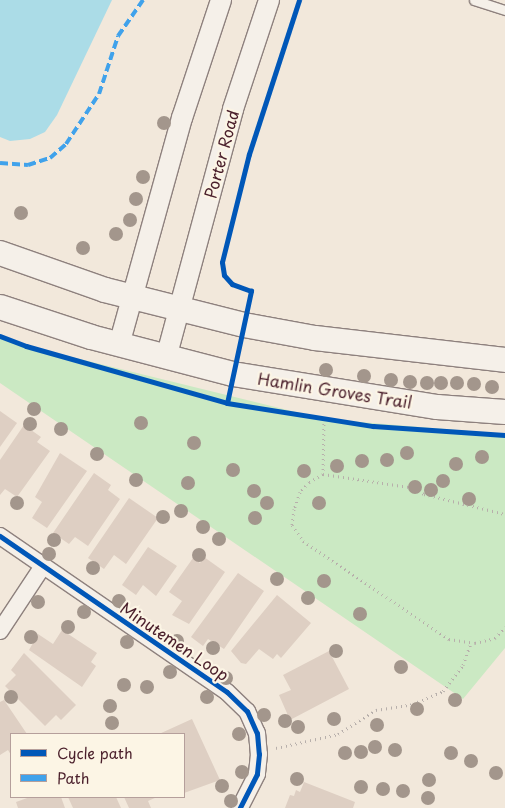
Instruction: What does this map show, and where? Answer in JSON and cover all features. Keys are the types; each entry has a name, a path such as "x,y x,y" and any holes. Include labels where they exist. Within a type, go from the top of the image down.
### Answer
{"main road":[{"path":"0,253 132,297 180,310 315,338 505,360"},
{"path":"0,307 166,358"},
{"name":"Hamlin Groves Trail","path":"166,358 315,389 437,407 505,412"}],"street":[{"path":"119,345 182,118 221,0"},
{"name":"Porter Road","path":"166,358 233,109 269,0"},
{"name":"Minutemen Loop","path":"0,536 228,692 247,711 257,734 260,754 257,774 240,808"},
{"path":"0,631 43,566"}],"lane":[{"path":"474,0 505,10"}],"path":[{"path":"314,417 334,420"},
{"path":"323,474 324,419"},
{"path":"505,514 424,494 409,487 323,474 304,487 294,509 292,525 303,541 410,615 450,638 472,643 495,638 505,627"},
{"path":"276,748 338,734 376,710 413,704 443,691 464,665 472,643"}],"green space":[{"path":"0,336 23,345 324,419 505,434 505,648 463,699 0,383"}],"water":[{"path":"0,0 112,0 57,115 45,132 30,139 10,141 0,137"}],"building":[{"path":"0,411 17,423 0,447"},
{"path":"24,425 41,437 37,442 50,451 17,497 5,489 0,495 0,460"},
{"path":"60,453 87,471 47,528 32,518 42,502 35,497"},
{"path":"94,473 111,485 108,490 120,499 88,546 75,537 69,544 53,533"},
{"path":"129,498 158,518 126,564 114,555 104,569 88,558"},
{"path":"148,547 177,566 156,596 143,585 136,595 122,585"},
{"path":"204,557 225,572 189,624 172,615 182,601 169,592 193,558 200,563"},
{"path":"238,573 264,591 224,649 208,639 203,646 191,637"},
{"path":"277,595 311,623 281,658 277,654 273,659 259,649 246,664 241,663 231,651"},
{"path":"62,630 97,653 91,662 96,666 82,687 29,650 38,634 53,644"},
{"path":"329,651 349,689 290,720 279,695 291,690 283,675"},
{"path":"24,653 76,705 61,720 56,715 45,726 5,686 16,675 11,670"},
{"path":"4,700 26,733 10,733 10,753 8,750 0,755 0,702"},
{"path":"192,719 220,780 185,793 185,733 161,733"},
{"path":"304,782 355,802 353,808 285,808 290,795 294,796 296,790 300,792"},
{"path":"27,798 61,798 65,808 18,808 16,802"},
{"path":"68,798 116,798 121,808 73,808"},
{"path":"124,798 155,798 148,801 151,808 129,808"}],"marked path":[{"path":"0,163 28,165 50,158 66,144 99,94 118,36 143,0"}],"cycle path":[{"path":"227,403 251,291 232,284 224,275 222,262 249,154 299,0"},
{"path":"0,336 26,346 227,403 373,426 505,435"},
{"path":"0,536 227,692 247,711 257,733 259,754 257,774 240,808"}]}
